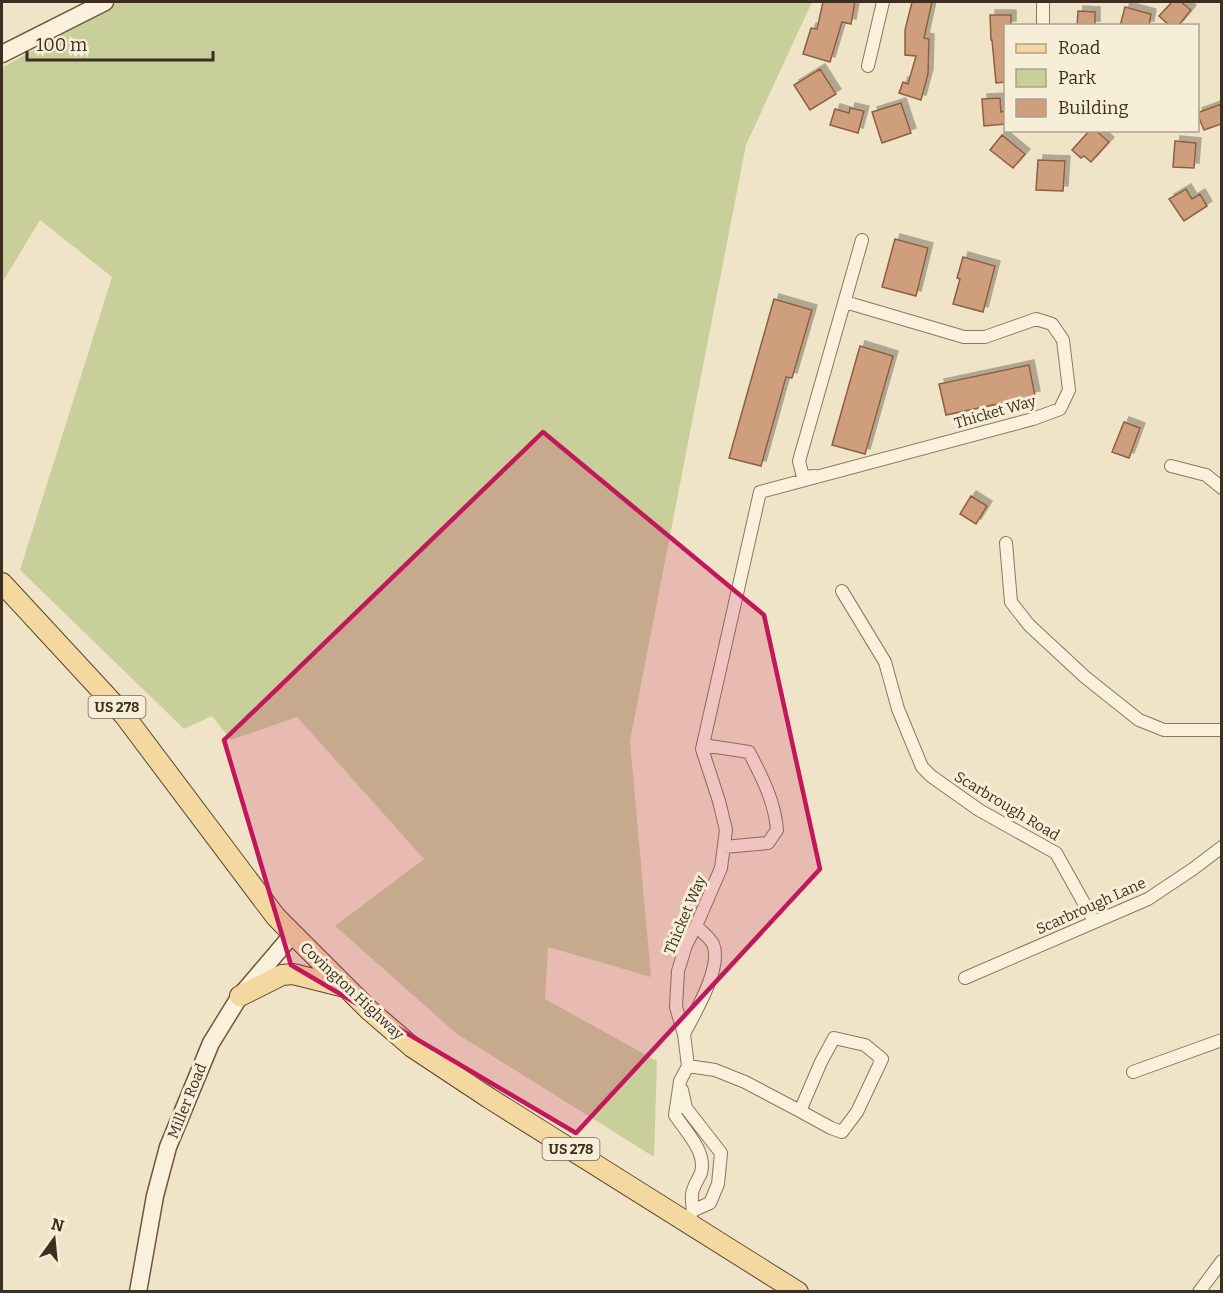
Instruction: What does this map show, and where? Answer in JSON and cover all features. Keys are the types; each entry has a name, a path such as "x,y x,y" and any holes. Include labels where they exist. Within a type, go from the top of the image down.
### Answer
{"main road":[{"name":"Covington Highway","path":"2,583 124,715 276,917 346,988 412,1047 489,1098 691,1216 798,1292"},
{"path":"240,996 282,975 293,974 346,988"}],"street":[{"path":"2,54 105,2"},
{"path":"868,66 883,2"},
{"path":"1043,2 1043,24"},
{"path":"816,477 803,477 799,461 862,240"},
{"name":"Thicket Way","path":"688,1066 684,1034 675,1006 675,986 686,945 721,868 726,830 702,749 760,492 1033,419 1060,409 1069,390 1063,340 1052,324 1035,319 985,337 964,337 844,302"},
{"path":"1171,466 1206,475 1221,488"},
{"path":"1006,543 1011,602 1029,625 1085,677 1139,720 1164,730 1221,730"},
{"name":"Scarbrough Road","path":"842,591 885,662 898,709 922,766 931,776 979,810 1056,853 1094,921"},
{"path":"703,745 749,752 763,778 776,815 777,830 768,843 724,847"},
{"name":"Scarbrough Lane","path":"965,978 1148,898 1193,869 1221,847"},
{"path":"684,1034 710,980 715,957 713,944 696,926"},
{"name":"Miller Road","path":"138,1292 155,1196 168,1147 210,1043 240,996 292,935"},
{"path":"691,1216 692,1194 701,1172 702,1160 697,1147 675,1115 680,1081 688,1066 715,1070 745,1082 831,1128 842,1132 857,1112 882,1059 865,1045 834,1038 800,1111"},
{"path":"1133,1072 1221,1040"},
{"path":"680,1081 686,1108 721,1153 718,1184 710,1203 691,1216"},
{"path":"1199,1292 1221,1261"}],"highlighted area":[{"path":"543,432 764,615 820,869 576,1133 291,965 224,740"}],"green space":[{"path":"118,2 812,2 746,145 630,741 651,977 548,947 545,999 657,1061 654,1157 457,1034 335,926 424,859 297,717 231,740 212,716 184,729 20,570 112,277 40,220 2,283 2,68"}],"building":[{"path":"823,2 855,2 851,24 842,22 830,62 803,54 811,28 817,29"},
{"path":"912,2 932,2 924,38 929,39 928,74 921,100 899,93 903,82 908,84 916,56 905,55 905,30"},
{"path":"1172,2 1181,2 1191,10 1180,24 1168,24 1159,16"},
{"path":"1125,7 1151,14 1149,24 1121,24"},
{"path":"1078,11 1095,12 1095,24 1077,24"},
{"path":"990,15 1011,15 1011,24 1004,24 1004,82 996,83"},
{"path":"820,69 836,94 810,110 794,85"},
{"path":"1000,98 1001,112 1004,111 1004,124 984,126 982,99"},
{"path":"901,103 911,133 882,143 872,112"},
{"path":"1221,104 1221,124 1204,130 1199,112"},
{"path":"850,108 864,111 858,133 830,125 835,109 849,113"},
{"path":"1088,132 1097,132 1109,142 1091,162 1084,156 1081,158 1072,150"},
{"path":"1002,135 1025,154 1013,168 990,150"},
{"path":"1175,141 1196,143 1194,168 1173,167"},
{"path":"1038,160 1065,161 1063,191 1036,190"},
{"path":"1186,189 1192,199 1200,194 1207,206 1184,221 1169,199"},
{"path":"895,239 928,248 916,296 882,287"},
{"path":"963,257 995,266 983,312 953,304"},
{"path":"774,299 812,310 792,378 786,377 761,466 729,458"},
{"path":"860,346 893,356 865,454 832,445"},
{"path":"1029,365 1035,396 946,415 939,384"},
{"path":"1124,422 1140,428 1129,458 1112,452"},
{"path":"971,496 987,506 976,524 960,514"}]}
